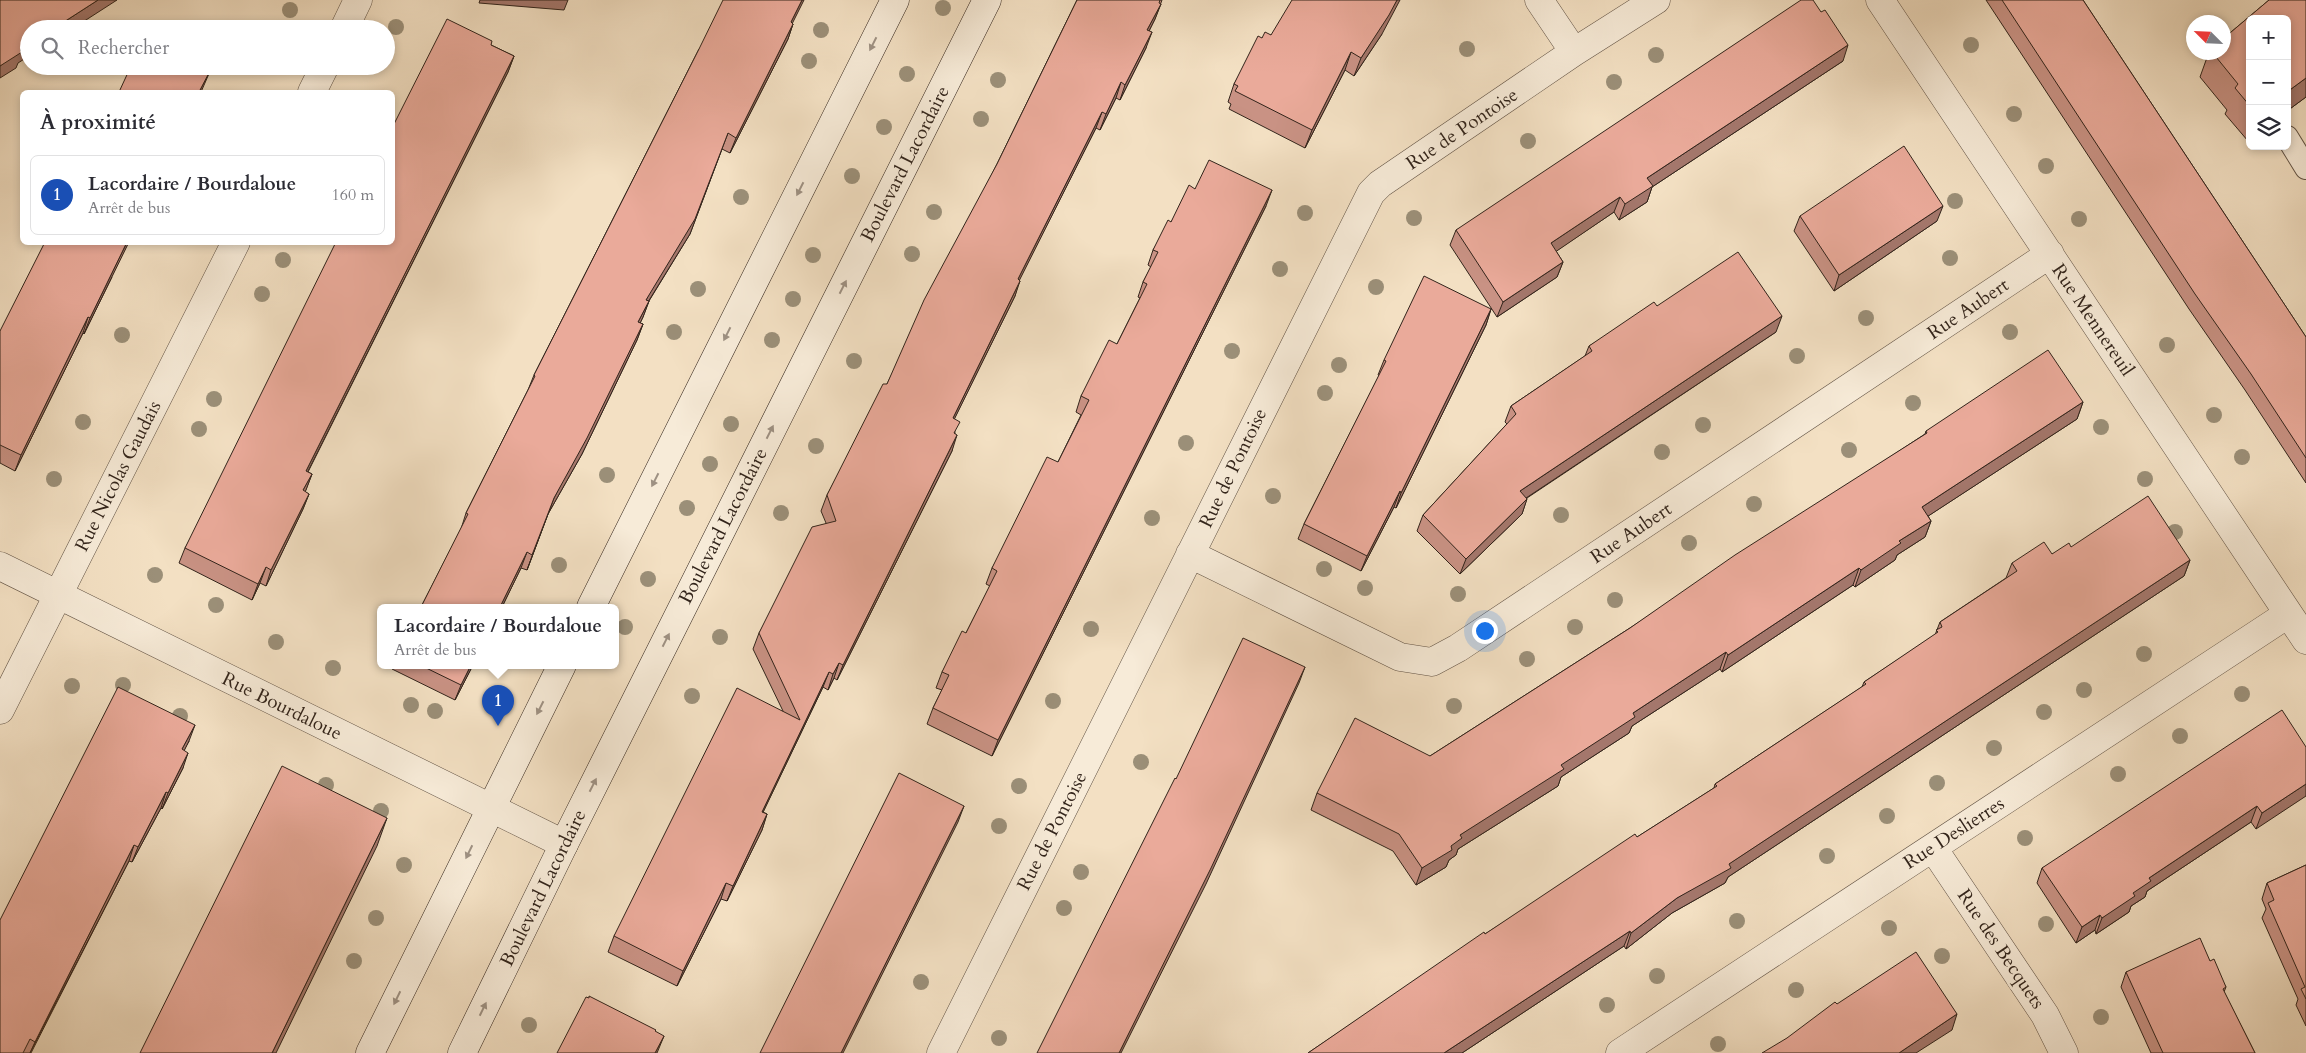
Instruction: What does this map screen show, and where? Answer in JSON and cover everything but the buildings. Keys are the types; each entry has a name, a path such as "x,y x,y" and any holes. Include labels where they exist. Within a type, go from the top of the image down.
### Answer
{"street":[{"path":"348,20 358,0"},
{"path":"593,604 895,0"},
{"name":"Boulevard Lacordaire","path":"462,1053 564,844 987,0"},
{"path":"1539,0 1574,52"},
{"name":"Rue de Pontoise","path":"941,1053 1370,193 1380,184 1574,52 1656,0"},
{"name":"Rue Mennereuil","path":"1880,0 2306,640"},
{"path":"313,90 320,75"},
{"name":"Rue Nicolas Gaudais","path":"0,710 234,245"},
{"name":"Rue Aubert","path":"1190,554 1400,657 1432,662 1458,648 2050,254"},
{"name":"Rue Bourdaloue","path":"0,566 564,844"},
{"name":"Rue Deslierres","path":"1620,1053 2288,614"},
{"path":"370,1053 560,669"},
{"name":"Rue des Becquets","path":"1933,848 2045,1014 2064,1053"}],"lane":[{"path":"2291,144 2306,168"}],"place":[{"name":"Lacordaire / Bourdaloue","path":"498,726"}]}
